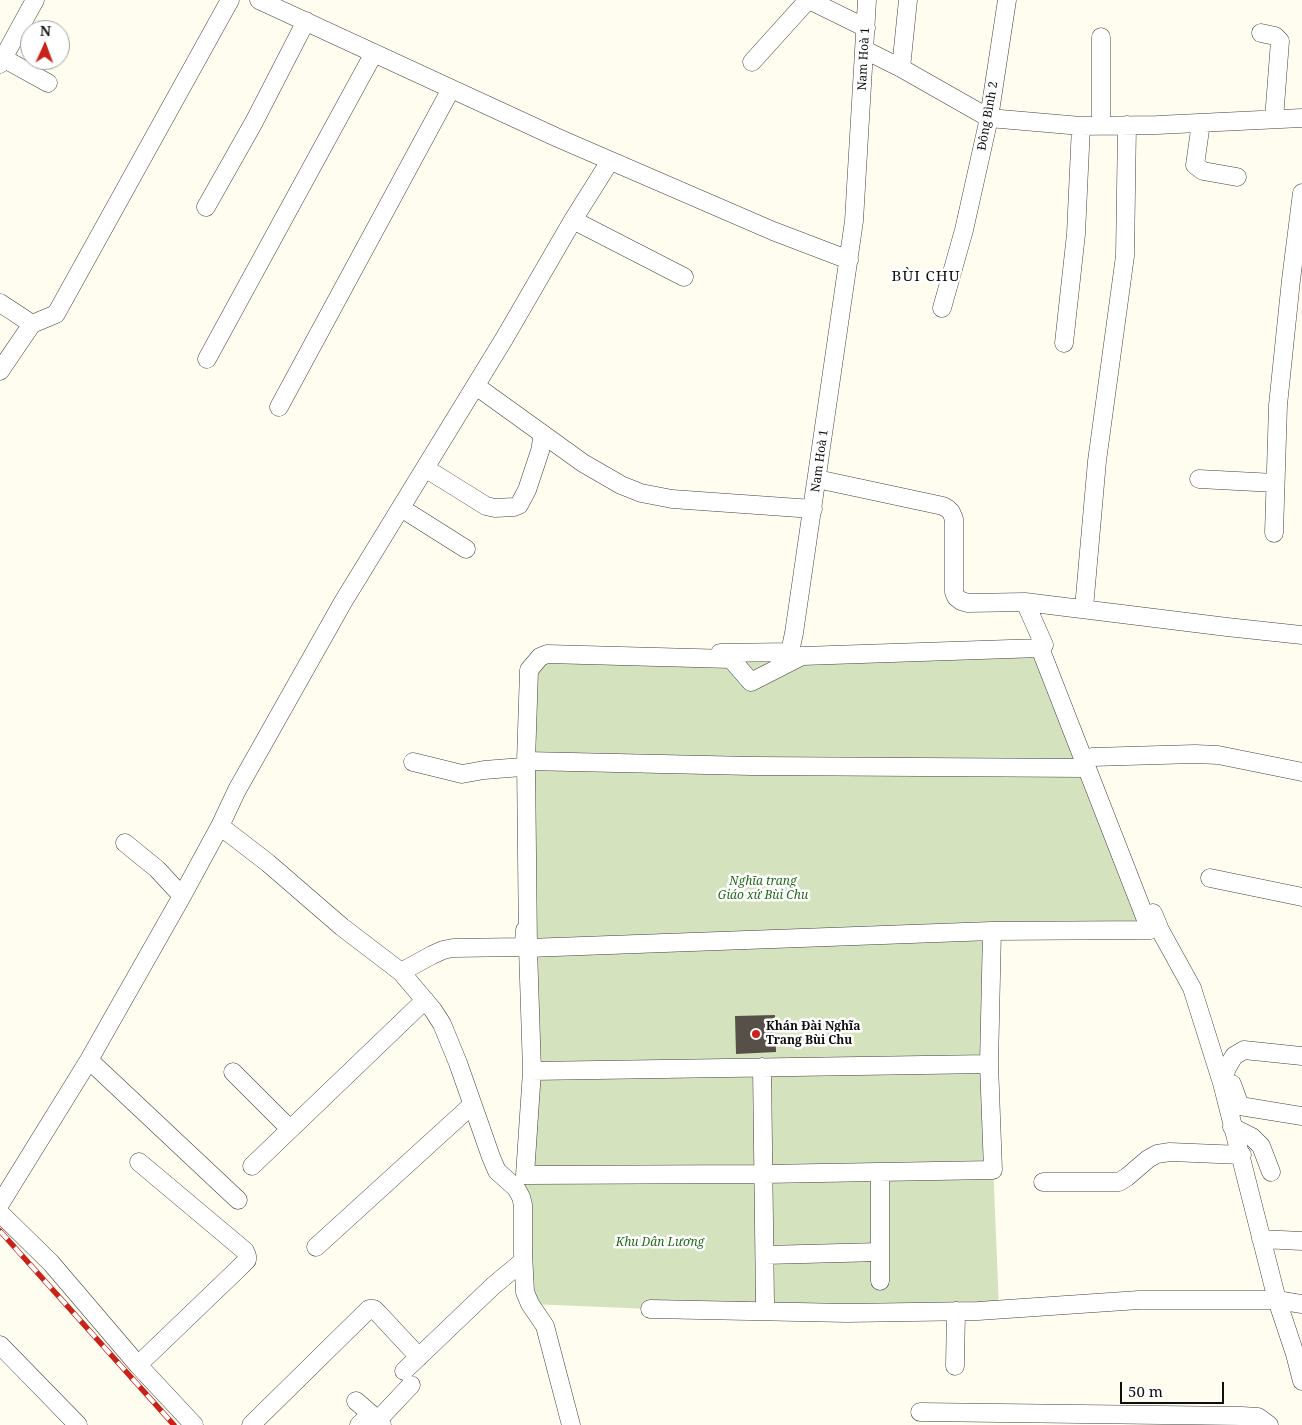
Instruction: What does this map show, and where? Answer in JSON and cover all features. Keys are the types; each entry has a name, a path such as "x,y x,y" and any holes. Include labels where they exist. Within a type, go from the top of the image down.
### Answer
{"street":[{"path":"35,0 2,61 48,83"},
{"path":"0,371 32,324 56,314 230,0"},
{"path":"259,0 610,161 849,260"},
{"path":"752,62 808,0 866,28"},
{"name":"Nam Hoà 1","path":"790,652 813,508 854,221 867,0"},
{"path":"901,68 908,0"},
{"name":"Đông Bình 2","path":"942,308 964,230 989,118 1007,0"},
{"path":"206,207 254,122 306,21"},
{"path":"1261,33 1275,36 1280,41 1274,119"},
{"path":"1101,37 1101,126"},
{"path":"865,50 901,68 989,118 1080,126 1302,118"},
{"path":"207,359 374,53"},
{"path":"278,407 451,89"},
{"path":"1201,123 1195,165 1203,171 1237,177"},
{"path":"1084,608 1097,460 1125,256 1128,125"},
{"path":"1064,343 1076,234 1080,126"},
{"path":"0,1204 89,1060 182,896 237,790 343,602 476,386 573,220 610,161"},
{"path":"1274,533 1278,405 1302,193"},
{"path":"573,220 684,278"},
{"path":"0,303 32,324"},
{"path":"476,386 583,463 621,485 641,493 672,498 813,508"},
{"path":"425,468 486,506 494,508 514,507 519,504 527,490 540,451 543,434"},
{"path":"817,479 943,506 948,509 954,519 954,592 961,601 1025,602 1302,635"},
{"path":"1199,479 1275,483"},
{"path":"401,508 466,549"},
{"path":"528,948 992,931 1150,930 1089,763 1044,645 1025,602"},
{"path":"401,972 432,954 443,950 453,948 515,948 523,945 525,902 523,689 526,667 537,655 546,651 790,652 1044,645"},
{"path":"992,931 989,1064 993,1170 764,1174 525,1175 532,1071 524,764 529,670 534,662 547,654 731,659 752,682 802,656 1040,648 1157,921 1192,988 1225,1075 1237,1101 1240,1106 1302,1116"},
{"path":"413,762 462,774 524,764 762,766 1089,763 1195,754 1218,755 1302,772"},
{"path":"220,826 268,863 342,927 401,972 425,1000 442,1024 458,1063 484,1142 497,1171 516,1188 521,1197 523,1205 523,1261 527,1297 545,1326 571,1425"},
{"path":"125,843 157,869 182,896"},
{"path":"1210,878 1302,897"},
{"path":"252,1166 425,1000"},
{"path":"1302,1056 1244,1050 1234,1056 1225,1075 1232,1127 1242,1155 1277,1300 1296,1354 1302,1381"},
{"path":"89,1060 238,1200"},
{"path":"532,1071 989,1064"},
{"path":"762,1067 765,1304"},
{"path":"233,1072 290,1129"},
{"path":"316,1247 472,1105"},
{"path":"1232,1127 1252,1137 1261,1146 1271,1172"},
{"path":"1043,1182 1119,1182 1148,1159 1157,1154 1170,1152 1242,1155"},
{"path":"138,1365 247,1260 245,1251 139,1162"},
{"path":"880,1172 880,1281"},
{"path":"0,1213 50,1263 138,1365 194,1425"},
{"path":"1261,1239 1302,1241"},
{"path":"765,1254 880,1252"},
{"path":"356,1401 372,1421 408,1378 419,1357 493,1286 523,1261"},
{"path":"650,1309 847,1312 956,1311 1139,1300 1277,1300 1302,1304"},
{"path":"251,1425 369,1309 374,1309 419,1357"},
{"path":"955,1366 956,1311"},
{"path":"0,1345 78,1425"},
{"path":"920,1412 1242,1416 1258,1417 1269,1425"}],"green space":[{"name":"Nghĩa trang Giáo xứ Bùi Chu","path":"1044,645 1126,851 1160,930 995,935 989,1064 999,1309 650,1309 530,1304 523,1205 532,1066 526,667 547,651 754,653"}],"building":[{"name":"Khán Đài Nghĩa Trang Bùi Chu","path":"775,1015 776,1052 736,1054 735,1016"}],"railway":[{"path":"0,1231 174,1425"}],"place":[{"name":"Khán Đài Nghĩa Trang Bùi Chu","path":"756,1034"}],"district":[{"name":"BÙI CHU","path":"926,277"}],"park label":[{"name":"Khu Dân Lương","path":"660,1243"}]}
